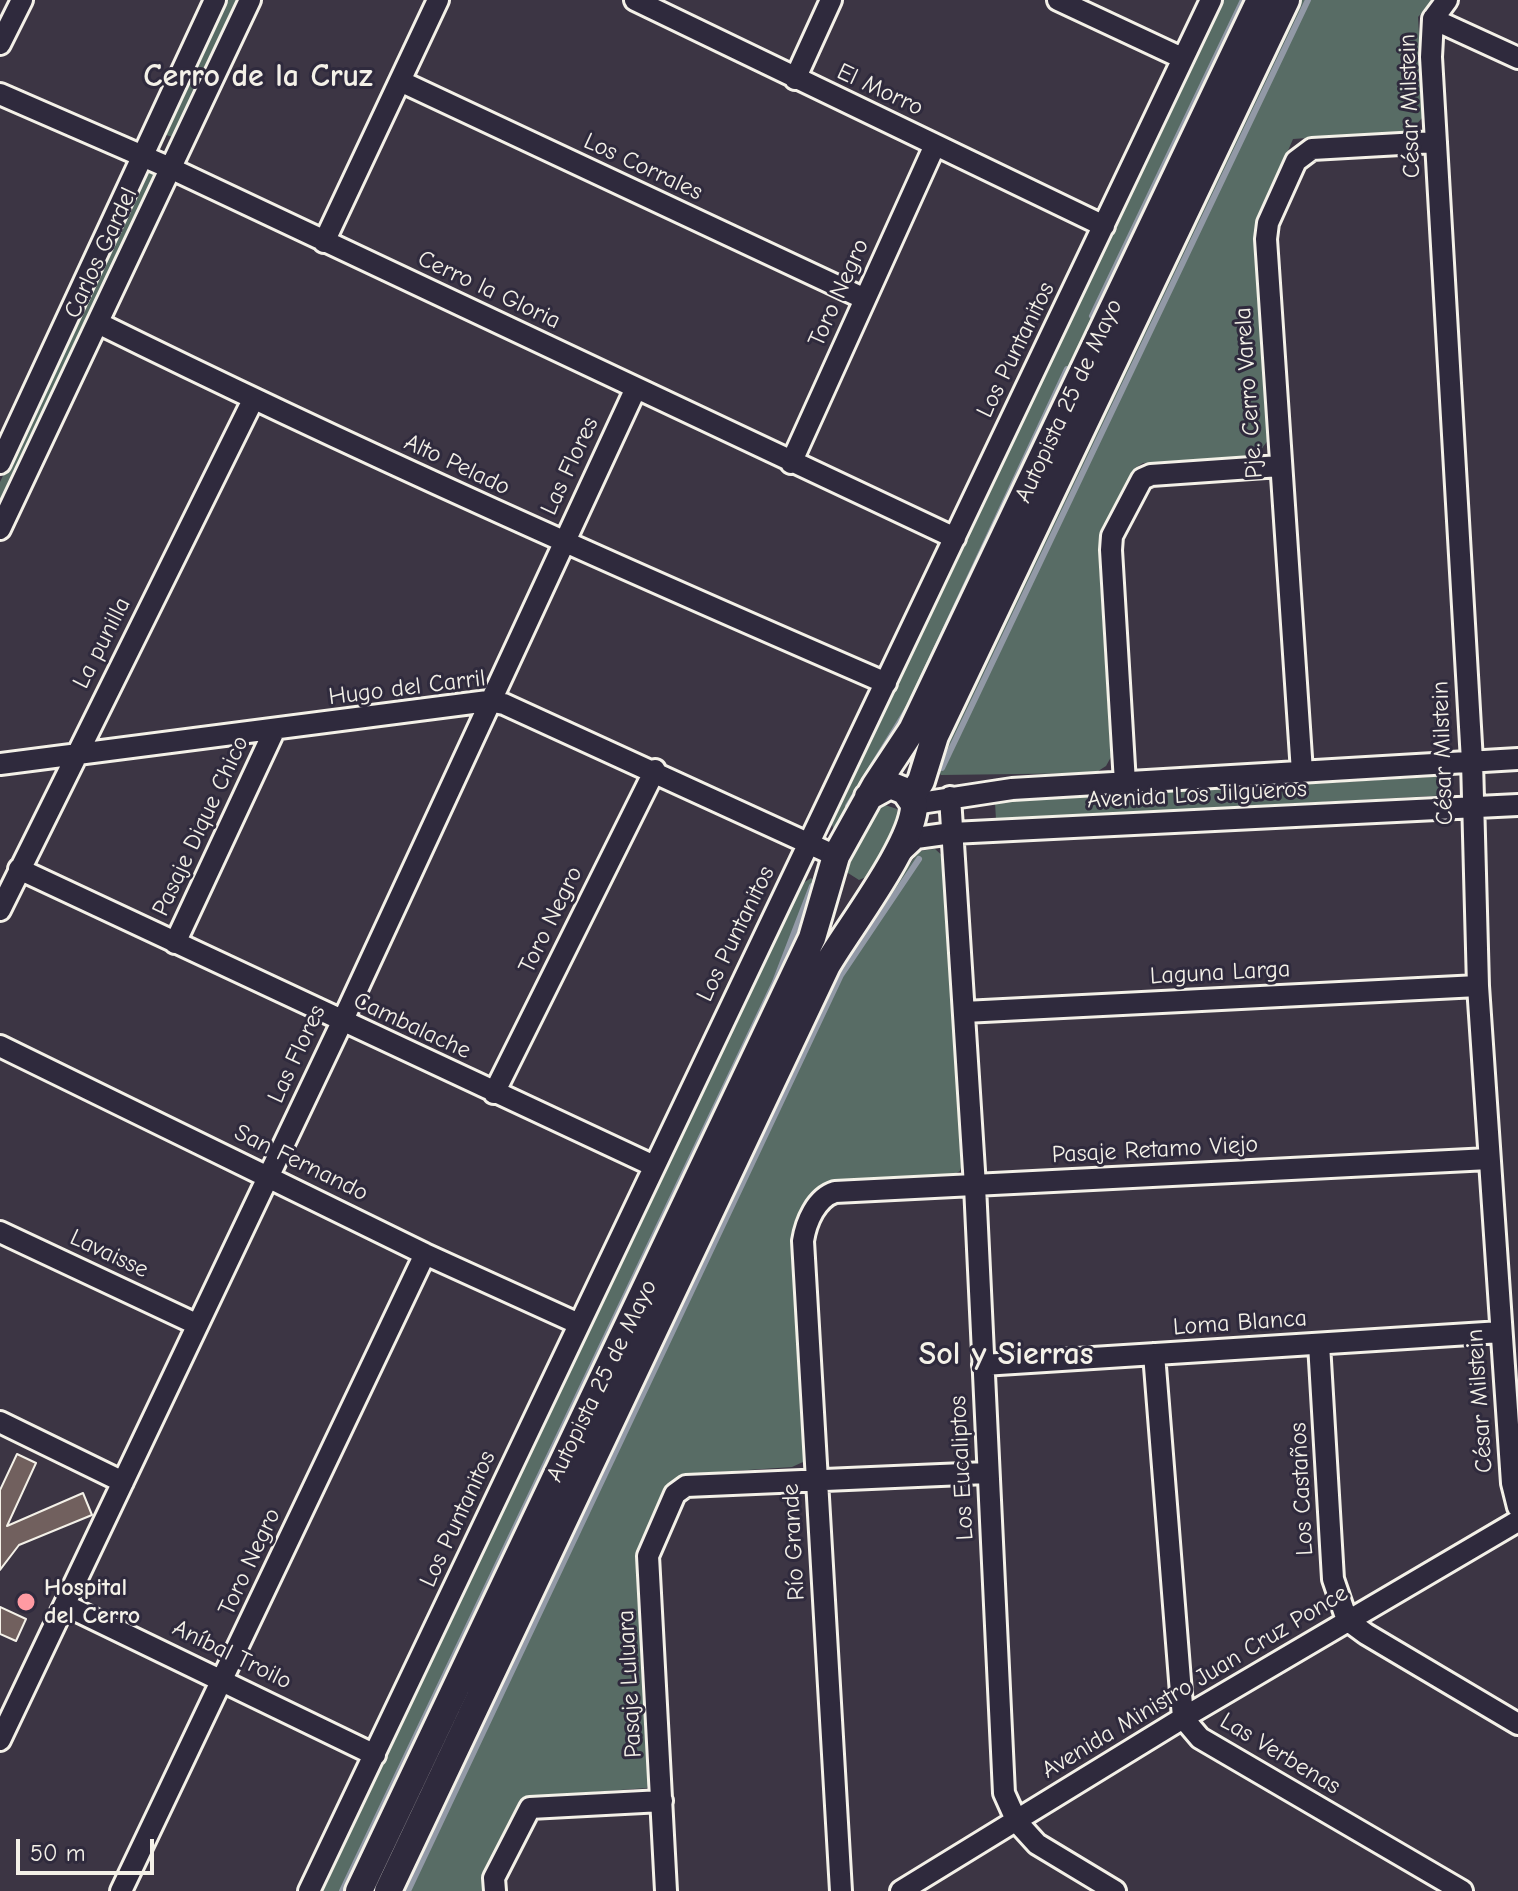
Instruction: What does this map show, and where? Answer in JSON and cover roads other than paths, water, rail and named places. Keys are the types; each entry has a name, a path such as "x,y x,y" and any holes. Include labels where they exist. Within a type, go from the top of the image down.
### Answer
{"main road":[{"name":"Autopista 25 de Mayo","path":"359,1891 812,938 835,862 868,797 912,730 1260,0"},
{"name":"Autopista 25 de Mayo","path":"388,1891 827,965 884,876 910,824 912,800 935,736 1286,0"},
{"path":"868,797 890,785 912,800"},
{"path":"835,862 836,882 844,890 865,894 884,876"}],"street":[{"path":"0,44 22,0"},
{"name":"Carlos Gardel","path":"0,463 215,0"},
{"name":"Carlos Gardel","path":"0,529 250,0"},
{"path":"324,242 438,0"},
{"name":"El Morro","path":"635,0 1104,226"},
{"path":"795,79 831,0"},
{"path":"1058,0 1182,58"},
{"name":"Los Puntanitos","path":"309,1891 1211,0"},
{"name":"César Milstein","path":"1447,0 1433,19 1431,57 1472,761 1478,986 1512,1483 1518,1507"},
{"path":"1433,19 1518,58"},
{"name":"Los Corrales","path":"400,81 865,299"},
{"name":"Cerro la Gloria","path":"0,94 170,168 955,538"},
{"name":"Pje. Cerro Varela","path":"1302,772 1280,466 1266,239 1268,223 1296,161 1312,149 1436,142"},
{"name":"Toro Negro","path":"791,463 935,145"},
{"name":"Alto Pelado","path":"98,323 253,400 562,543 886,683"},
{"name":"Las Flores","path":"0,1740 342,1022 488,701 636,388"},
{"name":"La punilla","path":"0,910 253,400"},
{"path":"1125,783 1112,536 1142,479 1151,475 1280,466"},
{"name":"Hugo del Carril","path":"0,764 488,701 504,704 655,770 808,844 835,862"},
{"name":"Pasaje Dique Chico","path":"175,943 274,731"},
{"name":"Avenida Los Jilgueros","path":"912,800 1012,789 1518,759"},
{"name":"Toro Negro","path":"494,1093 655,770"},
{"name":"Los Eucaliptos","path":"950,797 975,1186 1004,1793 1017,1822 1037,1844 1115,1891"},
{"name":"Avenida Los Jilgueros","path":"884,876 916,838 952,833 1518,805"},
{"name":"Cambalache","path":"19,869 654,1166"},
{"name":"Laguna Larga","path":"964,1012 1478,986"},
{"name":"San Fernando","path":"0,1046 425,1254 579,1324"},
{"name":"Pasaje Retamo Viejo","path":"825,1195 1489,1159"},
{"name":"Río Grande","path":"825,1195 806,1225 803,1241 841,1891"},
{"name":"Lavaisse","path":"0,1232 196,1324"},
{"name":"Toro Negro","path":"121,1891 425,1254"},
{"name":"Loma Blanca","path":"983,1365 1501,1332"},
{"name":"Los Castaños","path":"1319,1344 1333,1579 1347,1620"},
{"name":"Las Verbenas","path":"1154,1354 1183,1718 1200,1738 1462,1891"},
{"path":"0,1422 123,1482"},
{"path":"817,1479 987,1473"},
{"name":"Pasaje Luluara","path":"666,1891 648,1556 675,1494 686,1486 817,1479"},
{"name":"Avenida Ministro Juan Cruz Ponce","path":"901,1891 1183,1718 1518,1521"},
{"name":"Aníbal Troilo","path":"65,1605 375,1755"},
{"path":"1347,1620 1518,1724"},
{"path":"495,1891 494,1878 530,1808 662,1801"}],"waterway":[{"path":"1092,316 1243,0"},
{"path":"942,768 1308,0"},
{"path":"848,806 910,705 1067,369"},
{"path":"408,1891 841,975 919,859"},
{"path":"342,1891 775,982 812,886"}],"place":[{"name":"Hospital del Cerro","path":"26,1602"}],"district":[{"name":"Cerro de la Cruz","path":"258,77"},
{"name":"Sol y Sierras","path":"1006,1355"}]}
